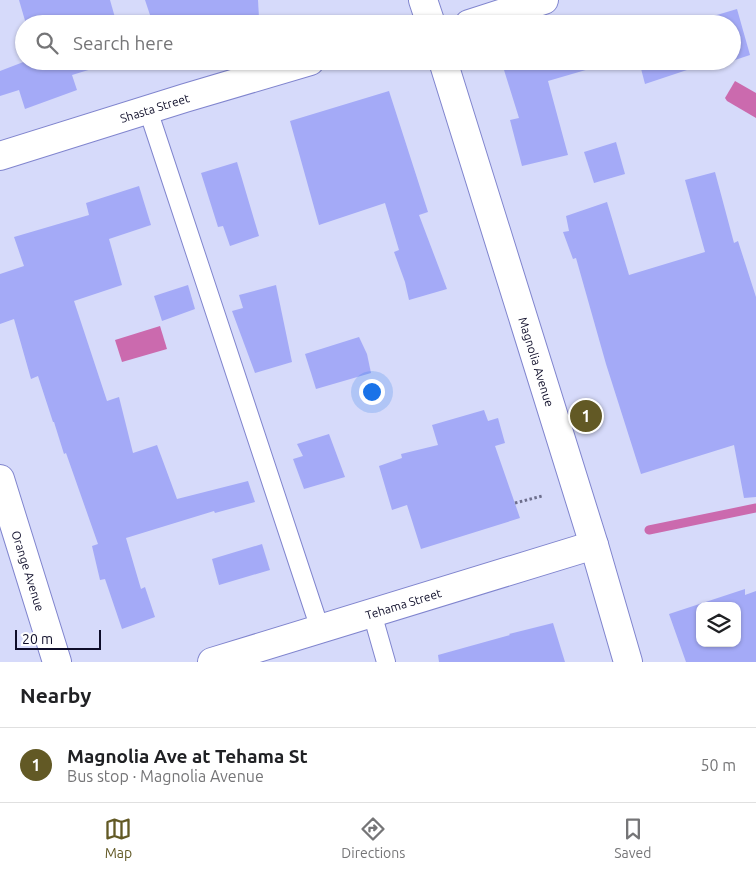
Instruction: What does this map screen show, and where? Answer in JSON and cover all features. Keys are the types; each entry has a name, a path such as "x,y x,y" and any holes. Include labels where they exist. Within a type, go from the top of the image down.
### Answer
{"street":[{"path":"423,0 428,15"},
{"path":"497,15 544,0"},
{"name":"Shasta Street","path":"0,156 280,70"},
{"name":"Magnolia Avenue","path":"446,70 594,545 628,662"},
{"name":"Orange Avenue","path":"0,479 56,662"},
{"name":"Tehama Street","path":"212,662 594,545"}],"lane":[{"path":"148,110 320,629"},
{"path":"372,613 386,662"}],"path":[{"path":"515,503 542,496"}],"shaded area":[{"path":"735,81 756,93 756,118 725,98"},
{"path":"160,326 167,349 122,362 115,340"}],"building":[{"path":"19,0 110,0 114,15 23,15"},
{"path":"145,0 258,0 259,15 150,15"},
{"path":"737,9 739,15 717,15"},
{"path":"741,23 750,55 741,58"},
{"path":"15,65 15,70 88,70 72,75 77,90 25,109 19,90 0,96 0,71"},
{"path":"504,70 586,70 548,81 568,155 522,166 510,120 519,118"},
{"path":"641,70 687,70 645,84"},
{"path":"389,91 428,212 419,215 447,289 409,300 405,282 394,252 399,250 385,203 319,225 290,121"},
{"path":"616,142 625,174 594,183 584,152"},
{"path":"237,162 259,236 230,246 223,226 218,227 201,173"},
{"path":"715,172 734,243 738,241 756,297 756,497 744,498 734,445 641,474 606,364 576,258 573,259 563,232 569,231 566,216 607,202 629,275 705,252 685,180"},
{"path":"139,186 151,225 109,239 122,285 74,301 107,401 119,397 133,453 157,445 177,499 248,481 255,502 215,513 214,511 126,538 141,589 145,587 155,617 122,629 105,579 100,580 92,546 98,544 66,453 64,454 38,376 31,379 14,319 0,324 0,274 24,266 14,237 89,215 86,203"},
{"path":"188,285 195,309 162,321 154,296"},
{"path":"276,285 292,362 255,373 232,311 243,308 239,295"},
{"path":"359,337 367,354 371,373 316,389 305,354"},
{"path":"484,410 488,421 498,418 505,443 495,446 520,518 421,549 407,505 392,510 379,466 402,458 401,454 438,445 432,425"},
{"path":"329,434 345,477 304,489 293,459 303,456 297,444"},
{"path":"262,544 270,570 219,585 212,559"},
{"path":"745,589 745,595 756,591 756,662 686,662 669,614 696,605 696,647 741,647 741,602 705,602"},
{"path":"553,623 565,662 439,662 438,655"}],"waterway":[{"path":"649,530 756,508"}],"place":[{"name":"Magnolia Ave at Tehama St","path":"586,416"}]}
